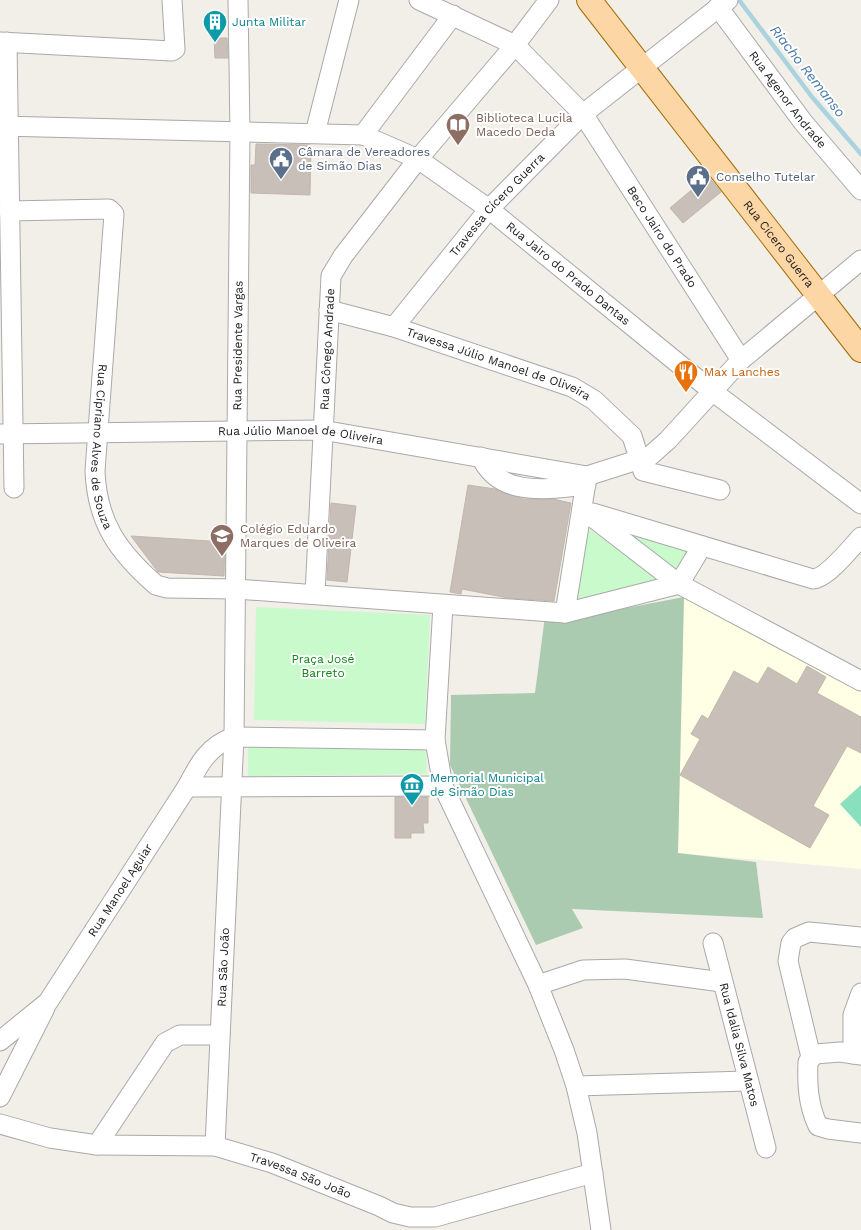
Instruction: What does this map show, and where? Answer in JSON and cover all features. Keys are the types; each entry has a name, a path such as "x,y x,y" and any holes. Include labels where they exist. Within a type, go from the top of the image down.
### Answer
{"main road":[{"name":"Rua Cícero Guerra","path":"589,0 861,350"}],"street":[{"path":"14,488 6,434 4,42 173,50 172,0"},
{"name":"Rua Presidente Vargas","path":"236,589 240,132 238,0"},
{"path":"315,133 349,0"},
{"name":"Beco Jairo do Prado","path":"419,0 515,45 583,114 741,360"},
{"name":"Rua Cônego Andrade","path":"315,594 331,276 335,268 418,159 515,45 549,0"},
{"name":"Travessa Cícero Guerra","path":"394,327 489,209 583,114 724,2"},
{"name":"Rua Agenor Andrade","path":"724,2 802,122 861,190"},
{"path":"363,134 453,15"},
{"name":"Rua Jairo do Prado Dantas","path":"4,126 363,134 418,159 489,209 712,391 861,504"},
{"name":"Rua Cipriano Alves de Souza","path":"6,220 113,211 95,471 100,512 107,528 148,578 156,585 167,588 236,589"},
{"path":"565,613 583,510 586,480 640,457 650,456 668,440 741,360 861,260"},
{"name":"Travessa Júlio Manoel de Oliveira","path":"329,310 394,327 578,390 594,400 632,436 643,471 720,490"},
{"name":"Rua Júlio Manoel de Oliveira","path":"6,434 322,430 481,457 586,480"},
{"path":"583,510 809,579 817,579 828,571 861,537"},
{"path":"583,510 679,584 861,681"},
{"path":"231,788 234,737 236,589 565,613 679,584 702,546"},
{"path":"443,605 435,740 443,786 538,985 576,1086 593,1173 600,1230"},
{"path":"234,737 435,740"},
{"name":"Rua Manoel Aguiar","path":"0,1041 48,1002 187,787 201,760 212,748 234,737"},
{"path":"187,787 443,786"},
{"name":"Rua São João","path":"215,1146 231,788"},
{"path":"811,1057 788,961 791,943 795,938 809,932 861,937"},
{"name":"Rua Idalia Silva Matos","path":"712,943 766,1148"},
{"path":"538,985 583,970 625,969 722,982"},
{"path":"861,993 853,1015 857,1054 819,1052 811,1057 808,1062 807,1086 812,1111 818,1126 861,1133"},
{"path":"2,1085 48,1002"},
{"path":"98,1145 165,1043 180,1035 220,1035"},
{"path":"576,1086 748,1081"},
{"name":"Travessa São João","path":"0,1124 50,1138 98,1145 215,1146 272,1164 379,1206 393,1214 419,1218 453,1213 593,1173"}],"shaded area":[{"path":"684,597 861,690 861,869 678,853"},
{"path":"684,597 678,853 756,862 763,918 572,909 583,928 536,945 450,765 451,695 535,693 545,616 564,620"}],"green space":[{"path":"623,525 690,548 675,570 620,534"},
{"path":"586,527 658,577 658,586 575,599"},
{"name":"Praça José Barreto","path":"256,607 430,615 425,724 254,720"},
{"path":"248,746 426,750 427,774 248,776"},
{"path":"861,785 861,827 840,804"}],"building":[{"path":"214,38 227,38 228,58 215,58"},
{"path":"256,144 311,145 310,195 251,193 251,165 255,165"},
{"name":"Conselho Tutelar","path":"708,176 721,192 683,223 670,208"},
{"path":"468,485 495,489 524,499 553,499 571,503 554,601 508,598 462,589 461,594 450,592"},
{"path":"331,503 356,506 347,582 327,580"},
{"path":"131,536 225,542 224,576 158,572"},
{"path":"807,666 826,677 817,693 861,717 861,753 847,746 813,806 829,815 810,848 680,775 700,739 691,734 702,715 708,719 734,671 758,684 768,667 797,684"},
{"name":"Memorial Municipal de Simão Dias","path":"395,797 428,797 428,823 423,823 424,833 411,833 411,838 395,838"}],"waterway":[{"name":"Riacho Remanso","path":"739,0 812,97 861,154"}],"place":[{"name":"Junta Militar","path":"215,43"},
{"name":"Biblioteca Lucila Macedo Deda","path":"458,146"},
{"name":"Câmara de Vereadores de Simão Dias","path":"281,180"},
{"name":"Conselho Tutelar","path":"698,198"},
{"name":"Max Lanches","path":"686,393"},
{"name":"Colégio Eduardo Marques de Oliveira","path":"222,557"},
{"name":"Memorial Municipal de Simão Dias","path":"412,806"}]}
